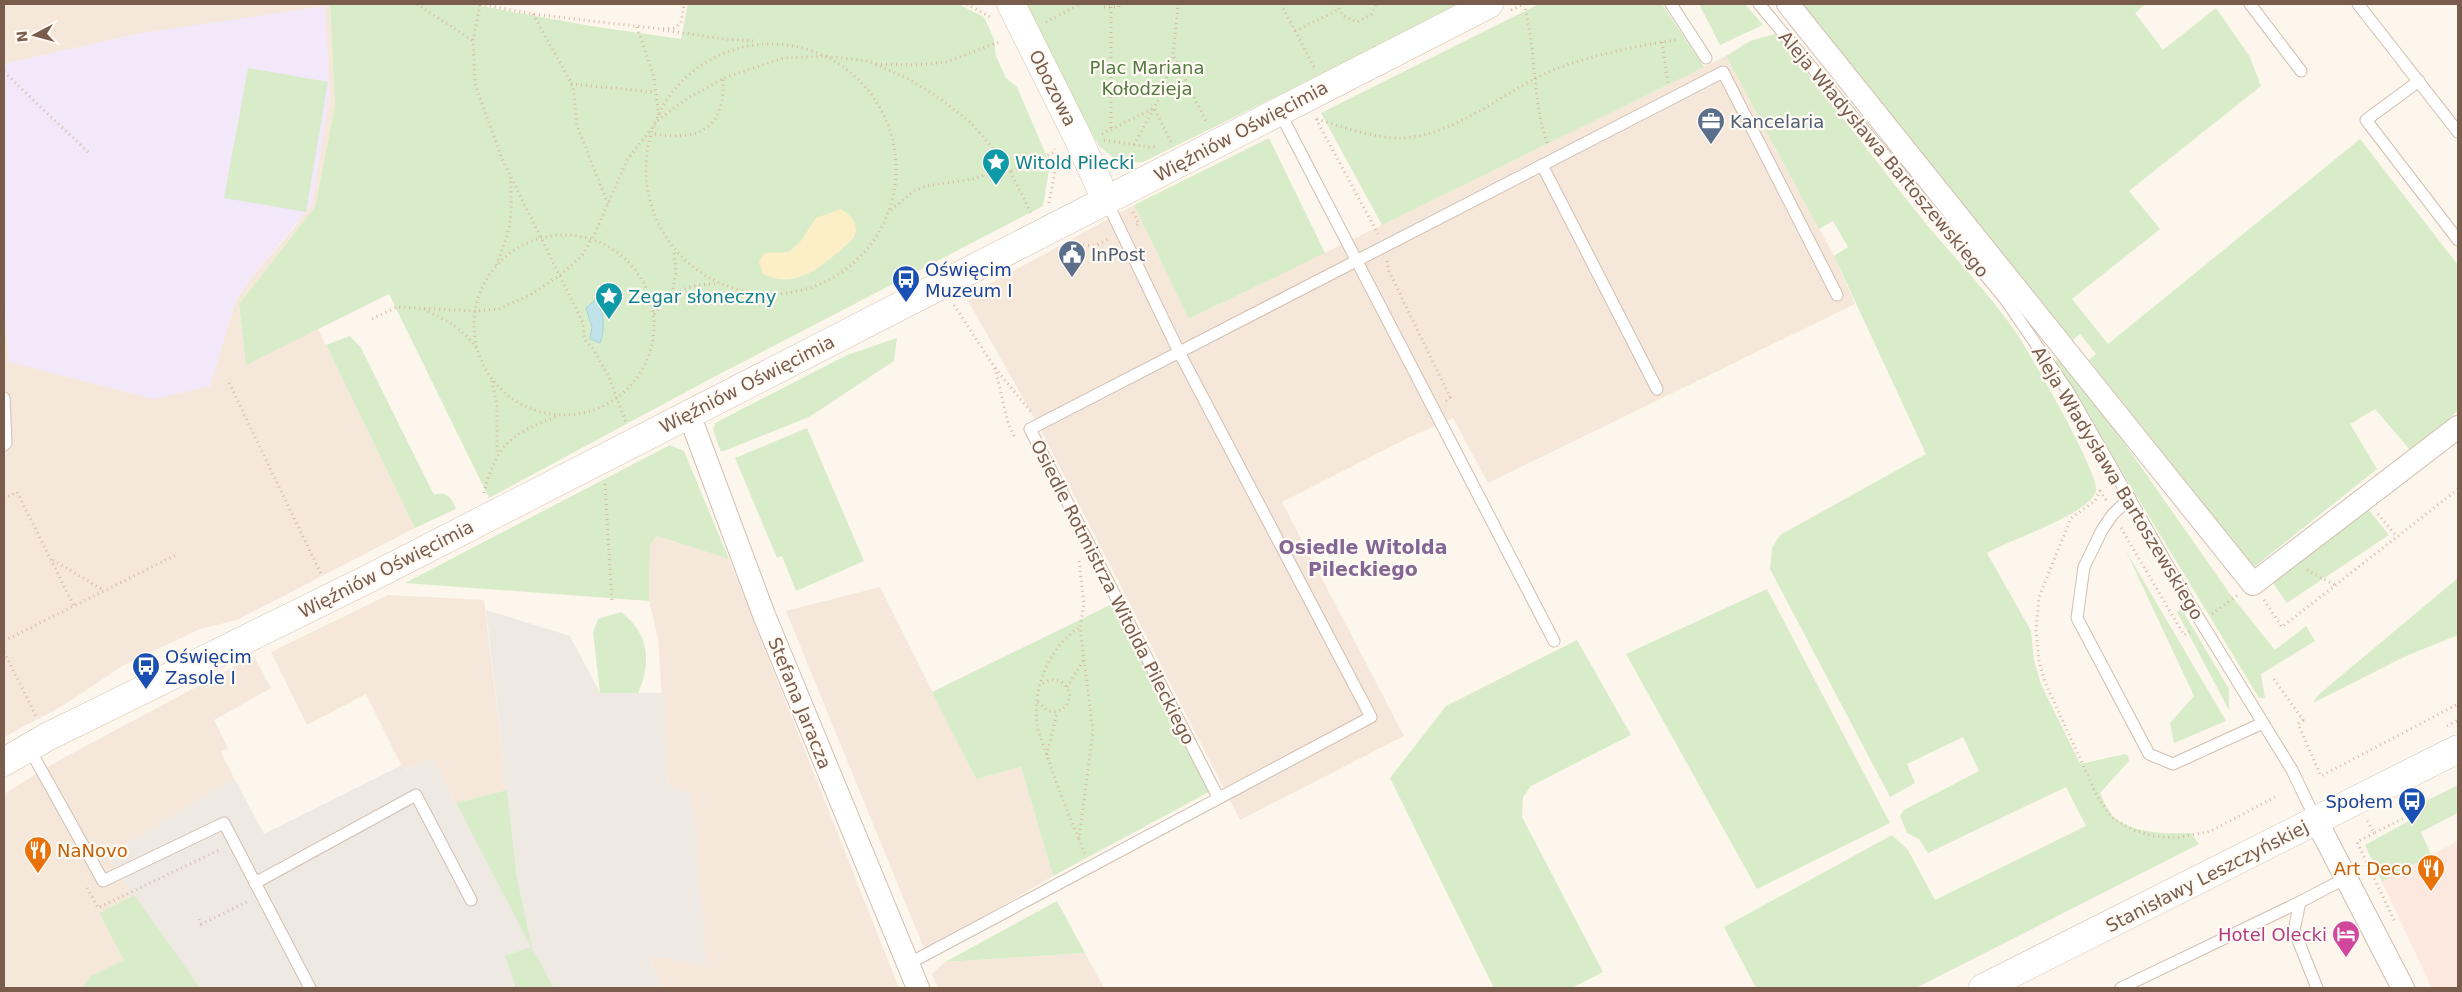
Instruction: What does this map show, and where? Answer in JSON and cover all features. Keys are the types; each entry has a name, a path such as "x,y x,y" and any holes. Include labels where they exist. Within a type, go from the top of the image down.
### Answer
{"street":[{"name":"Obozowa","path":"1012,4 1030,46 1078,138 1106,200"},
{"name":"Więźniów Oświęcimia","path":"4,762 38,743 226,651 1489,4"},
{"path":"1788,4 2253,584 2458,427"},
{"name":"Stefana Jaracza","path":"689,414 764,615 918,988"},
{"name":"Stanisławy Leszczyńskiej","path":"1983,988 2458,749"},
{"path":"2316,820 2403,988"}],"lane":[{"path":"1671,4 1706,58"},
{"name":"Aleja Władysława Bartoszewskiego","path":"1759,4 2005,299 2068,391 2198,617 2292,770 2316,820"},
{"path":"2250,4 2301,71"},
{"path":"2358,4 2458,132"},
{"name":"Osiedle Rotmistrza Witolda Pileckiego","path":"1218,797 1030,429 1723,72 1837,295"},
{"path":"2419,81 2366,120 2458,240"},
{"path":"1279,111 1440,425 1554,641"},
{"path":"1542,165 1657,389"},
{"path":"908,964 1371,717 1179,352 1106,200"},
{"path":"4,398 6,443 4,445"},
{"path":"2130,498 2113,514 2102,530 2084,567 2077,618 2149,754 2173,764 2263,723"},
{"path":"38,743 103,881 224,823 310,988"},
{"path":"255,883 416,795 472,900"},
{"path":"2121,988 2346,878"},
{"path":"2300,902 2294,930 2317,988"}],"path":[{"path":"417,4 473,41"},
{"path":"628,427 608,375 593,349 585,340 582,323 542,237 502,159 475,84 473,41 480,4 532,14 802,47 840,63 870,91 889,128 895,169 890,211 872,245 845,272 808,291 786,296 762,297 715,284 697,284 672,294 653,314"},
{"path":"653,29 674,28 681,24 684,4"},
{"path":"967,4 989,15 993,24"},
{"path":"1044,22 1081,4"},
{"path":"1102,4 1102,7 1119,7 1119,4"},
{"path":"1134,145 1162,93 1174,56 1178,4"},
{"path":"1281,4 1316,72"},
{"path":"1336,4 1343,16 1357,22 1371,15 1376,4"},
{"path":"1524,4 1530,24 1540,125 1553,160"},
{"path":"1111,7 1111,130"},
{"path":"1295,30 1338,10"},
{"path":"532,14 571,84 577,126 608,204"},
{"path":"1041,16 1049,31"},
{"path":"637,27 654,77 654,92 659,119 650,151 648,189 661,230 674,250 715,284"},
{"path":"997,33 1006,50"},
{"path":"1310,116 1350,130 1401,138 1434,132 1557,69 1603,54 1677,40"},
{"path":"372,319 398,307 476,311 498,309 530,295 559,276 582,256 608,204 626,160 659,119 686,73 720,52 756,41"},
{"path":"659,119 688,98 723,79 784,58 824,56 873,64 914,65 946,62 1002,41"},
{"path":"1662,42 1666,70"},
{"path":"1174,56 1209,126 1202,130"},
{"path":"873,64 909,79 957,110 970,122 1010,171 1034,218"},
{"path":"4,72 90,154"},
{"path":"654,134 672,137 701,134 712,123 718,110 723,92 723,79"},
{"path":"571,84 654,92"},
{"path":"1102,134 1154,108"},
{"path":"1154,108 1173,144"},
{"path":"1315,118 1384,246 1389,271 1450,397 1434,411"},
{"path":"1098,128 1104,140 1134,145 1150,147 1173,144 1180,141"},
{"path":"1048,209 1058,158 1052,142"},
{"path":"890,211 914,191 926,186 973,179 1000,170 1010,171 1028,166 1056,151"},
{"path":"478,351 474,319 480,291 495,267 506,243 512,211 509,174"},
{"path":"495,267 516,248 542,237 573,234 592,238 629,261 645,287 653,314 654,334 646,363 639,377 617,400 589,412 558,416 532,426 517,435 496,454"},
{"path":"672,294 676,270 674,250"},
{"path":"949,298 995,368 1040,424"},
{"path":"421,308 451,322 472,340 492,380 497,405 496,454 483,501"},
{"path":"995,368 1008,424 1016,439"},
{"path":"492,380 506,394 530,409 558,416"},
{"path":"229,383 324,582"},
{"path":"606,487 612,603"},
{"path":"2211,615 2253,584 2282,627 2458,489"},
{"path":"4,499 17,492 74,606"},
{"path":"2365,498 2397,537"},
{"path":"4,641 178,554"},
{"path":"1078,557 1084,604 1080,627 1093,731 1079,839"},
{"path":"2286,558 2336,585"},
{"path":"52,560 104,591"},
{"path":"1080,627 1067,635 1052,656 1038,690 1037,724 1060,796 1091,866"},
{"path":"4,652 38,743"},
{"path":"1067,687 1085,658"},
{"path":"1037,696 1042,708 1048,711 1057,712 1066,708 1069,702 1070,696 1067,687 1060,680 1054,679 1042,684 1038,690"},
{"path":"2274,679 2303,720 2298,724 2321,776 2458,704"},
{"path":"1047,756 1057,712"},
{"path":"2374,833 2357,842 2395,922"}],"shaded area":[{"path":"4,4 330,4 335,105 315,207 239,304 246,364 318,329 415,528 237,620 200,629 124,665 64,705 4,737 4,297 9,362 210,386 236,300 252,277 299,222 142,33 4,64"},
{"path":"325,6 330,96 312,205 252,277 236,300 210,386 154,399 9,362 4,297 4,64 142,33"},
{"path":"1726,56 1834,256 1855,304 1488,483 1453,418 1406,439 1282,502 1404,736 1240,820 1042,432 966,297 1134,205 1190,319"},
{"path":"657,536 729,559 899,988 661,988 649,955 706,965 668,786 658,638 649,601 650,545"},
{"path":"880,587 976,779 1021,767 1053,876 925,951 786,611"},
{"path":"388,595 484,600 507,790 456,803 432,758 404,771 366,694 307,725 271,652"},
{"path":"486,610 570,636 600,693 663,693 668,786 691,793 707,966 649,955 661,988 554,988 531,948 512,988 200,988 162,938 108,856 234,778 264,834 402,765 405,771 432,758 531,945 517,877"},
{"path":"254,656 271,688 214,720 228,748 221,752 234,778 108,856 134,895 99,913 125,960 91,976 82,988 4,988 4,794 56,762"},
{"path":"2458,841 2458,988 2432,988 2382,882"},
{"path":"1085,953 1104,988 938,988 932,974 945,962"}],"green space":[{"path":"330,4 470,4 591,26 681,39 688,4 958,4 984,17 994,39 996,56 1006,78 1017,87 1050,164 1043,206 710,379 489,498 389,294 246,365 239,304 315,207 335,105"},
{"name":"Plac Mariana Kołodzieja","path":"1022,4 1464,4 1143,162 1120,163 1099,146"},
{"path":"1539,4 1662,4 1704,67 1382,225 1321,113"},
{"path":"1699,4 1745,4 1763,25 1720,45"},
{"path":"1795,4 2145,4 2135,13 2163,50 2216,8 2250,57 2261,86 2129,191 2160,229 2072,299 2108,344 2360,139 2458,265 2458,410 2434,434 2411,451 2375,409 2350,424 2377,469 2254,567 2089,360 2096,354 2080,334 2068,344"},
{"path":"1775,34 1923,220 1985,292 2008,322 2019,337 2077,440 2094,480 2096,491 2090,500 2080,509 2048,526 1987,553 2031,631 2034,661 2041,684 2080,764 2125,754 2128,756 2129,761 2100,793 2110,812 2122,823 2140,830 2162,833 2191,833 2199,844 1916,988 1756,988 1724,927 1892,835 1908,850 1935,900 2086,826 2066,787 1928,853 1919,839 1907,833 1900,816 1904,810 1979,771 1963,737 1907,764 1915,783 1890,797 1770,569 1772,548 1780,535 1926,454 1834,256 1848,247 1833,221 1819,229 1726,56 1750,41"},
{"path":"248,68 328,82 306,212 224,198"},
{"path":"1269,138 1325,253 1189,319 1134,205"},
{"path":"350,336 361,348 434,495 442,494 448,496 456,509 415,528 326,345"},
{"path":"897,338 894,361 809,417 721,452 713,430 715,423 847,355"},
{"path":"2062,354 2230,594 2275,650 2306,626 2315,641 2261,674 2265,698 2259,698 2055,361"},
{"path":"807,428 864,561 796,591 782,556 777,558 735,458"},
{"path":"670,445 684,451 729,559 657,536 650,545 649,601 405,583"},
{"path":"2368,509 2389,535 2287,603 2270,579"},
{"path":"2126,551 2226,721 2174,743 2170,723 2194,696"},
{"path":"2458,578 2458,635 2406,656 2313,703 2317,696"},
{"path":"1767,589 1890,823 1757,889 1626,654"},
{"path":"1112,604 1209,792 1053,876 1021,767 976,779 932,692"},
{"path":"2181,608 2229,689 2229,710 2177,612"},
{"path":"621,612 637,630 645,649 646,660 642,682 638,693 600,693 593,632 598,619"},
{"path":"1577,640 1631,735 1531,786 1523,797 1522,817 1603,972 1572,988 1494,988 1390,778 1446,706"},
{"path":"2458,785 2458,813 2421,832 2431,855 2382,882 2365,845 2409,821 2412,808"},
{"path":"507,790 517,877 532,948 554,988 512,988 515,985 505,956 531,947 456,803"},
{"path":"134,895 200,988 82,988 91,976 124,960 99,913"},
{"path":"1057,901 1085,953 945,962"}],"sand":[{"path":"841,209 853,220 856,226 856,233 835,255 816,269 796,278 774,278 763,274 759,261 765,253 789,252 800,242 816,218"}],"water":[{"path":"595,300 601,310 603,321 600,343 590,339 592,327 586,308"}],"place":[{"name":"Kancelaria","path":"1711,145"},
{"name":"Witold Pilecki","path":"996,186"},
{"name":"InPost","path":"1072,278"},
{"name":"Oświęcim Muzeum I","path":"906,303"},
{"name":"Zegar słoneczny","path":"609,320"},
{"name":"Oświęcim Zasole I","path":"146,690"},
{"name":"Społem","path":"2412,825"},
{"name":"NaNovo","path":"38,874"},
{"name":"Art Deco","path":"2431,892"},
{"name":"Hotel Olecki","path":"2346,958"}],"district":[{"name":"Osiedle Witolda Pileckiego","path":"1363,558"}]}
